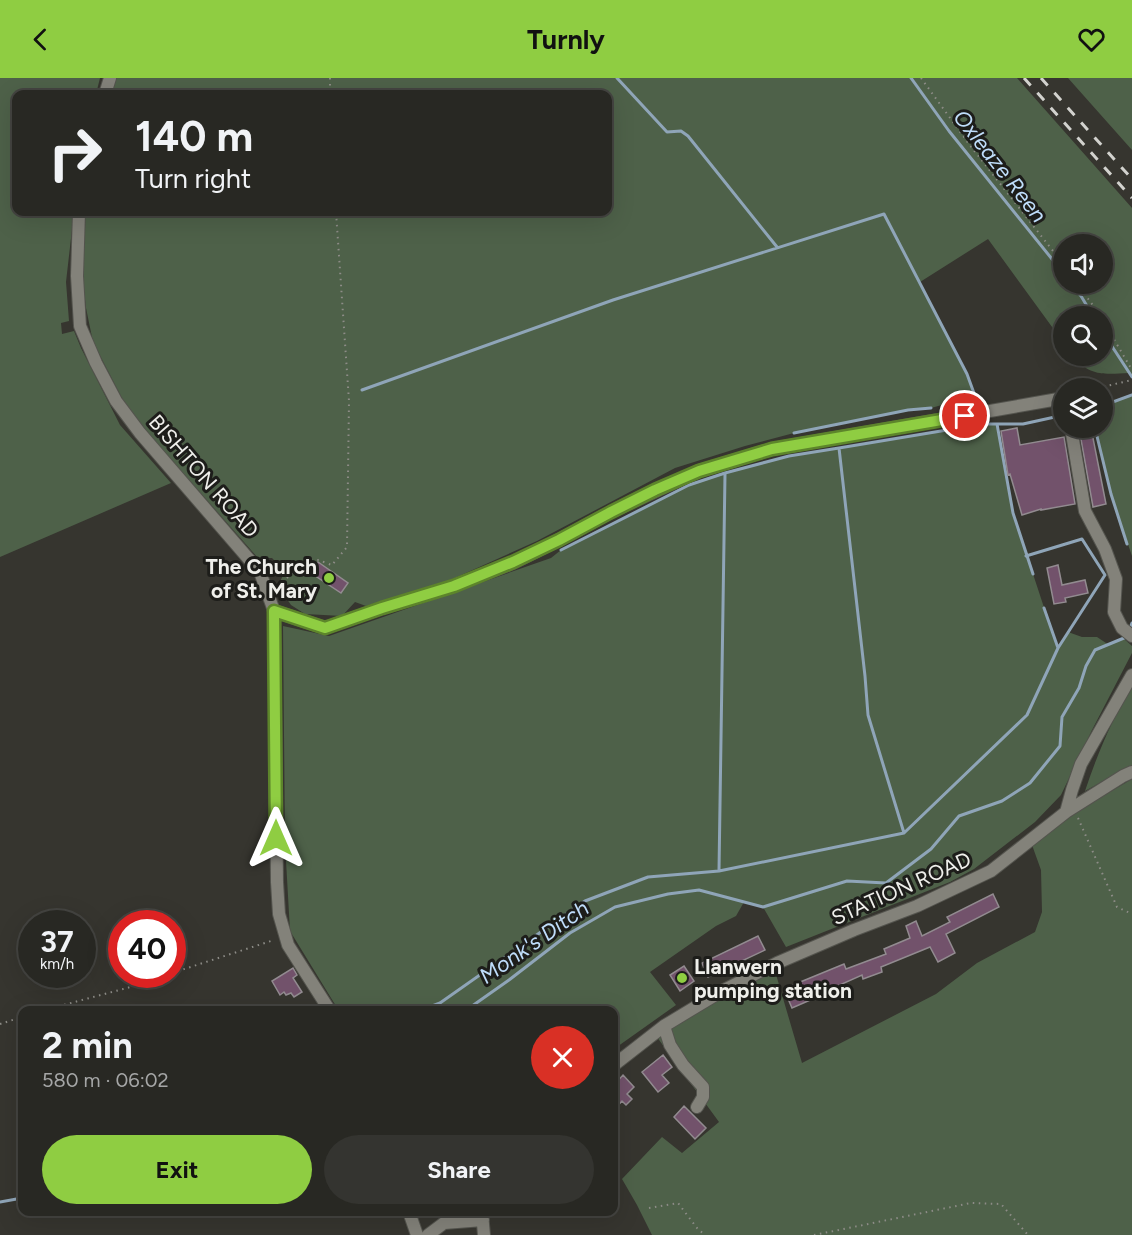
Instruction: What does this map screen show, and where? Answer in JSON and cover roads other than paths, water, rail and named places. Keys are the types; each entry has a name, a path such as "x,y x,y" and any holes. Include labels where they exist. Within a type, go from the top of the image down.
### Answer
{"street":[{"name":"BISHTON ROAD","path":"79,216 77,276 80,326 96,363 116,401 140,433 260,572 274,611 279,914 288,945 327,1006"},
{"path":"274,611 325,628 454,586 513,562 655,490 699,471 772,449 1053,400"},
{"path":"1073,438 1085,511 1113,568 1116,579 1114,612 1127,632"},
{"path":"1070,810 1072,790 1081,764 1132,675"},
{"name":"STATION ROAD","path":"618,1062 664,1026 722,991 777,963 917,906 991,871 1070,810 1132,772"},
{"path":"664,1026 670,1045 683,1065 703,1088 704,1097 697,1107"},
{"path":"410,1216 417,1235"},
{"path":"428,1235 444,1223 482,1216 484,1235"}],"waterway":[{"path":"617,78 667,132 681,131 688,136 777,247"},
{"name":"Oxleaze Reen","path":"911,78 949,131 1053,260"},
{"path":"362,390 613,300 884,214 967,374 975,396 945,404"},
{"name":"Oxleaze Reen","path":"1079,294 1087,306"},
{"name":"Oxleaze Reen","path":"1113,348 1132,377"},
{"path":"1113,402 1132,395"},
{"path":"794,433 908,410 931,408"},
{"path":"561,550 689,485 725,473 789,456 983,424 1023,424 1053,417"},
{"path":"997,424 1013,513 1033,574"},
{"path":"1097,438 1111,494 1127,544"},
{"path":"839,448 868,715 904,833"},
{"path":"719,871 725,474"},
{"path":"432,1006 440,1003 585,901 648,877 719,871 904,833 1027,715 1058,648 1105,575 1082,539 1026,556"},
{"path":"1044,608 1058,648"},
{"name":"Monk's Ditch","path":"1129,631 1132,623"},
{"name":"Monk's Ditch","path":"472,1006 570,933 615,907 668,894 699,890 763,907 847,881 886,883 931,849 959,816 1002,801 1030,783 1060,746 1062,717 1079,688 1086,666 1095,650 1125,636"},
{"name":"Monk's Ditch","path":"0,1202 18,1199"}],"railway":[{"path":"1024,78 1132,198"},
{"path":"1041,78 1132,179"}],"place":[{"name":"The Church of St. Mary","path":"329,578"},
{"name":"Llanwern pumping station","path":"682,978"}]}
